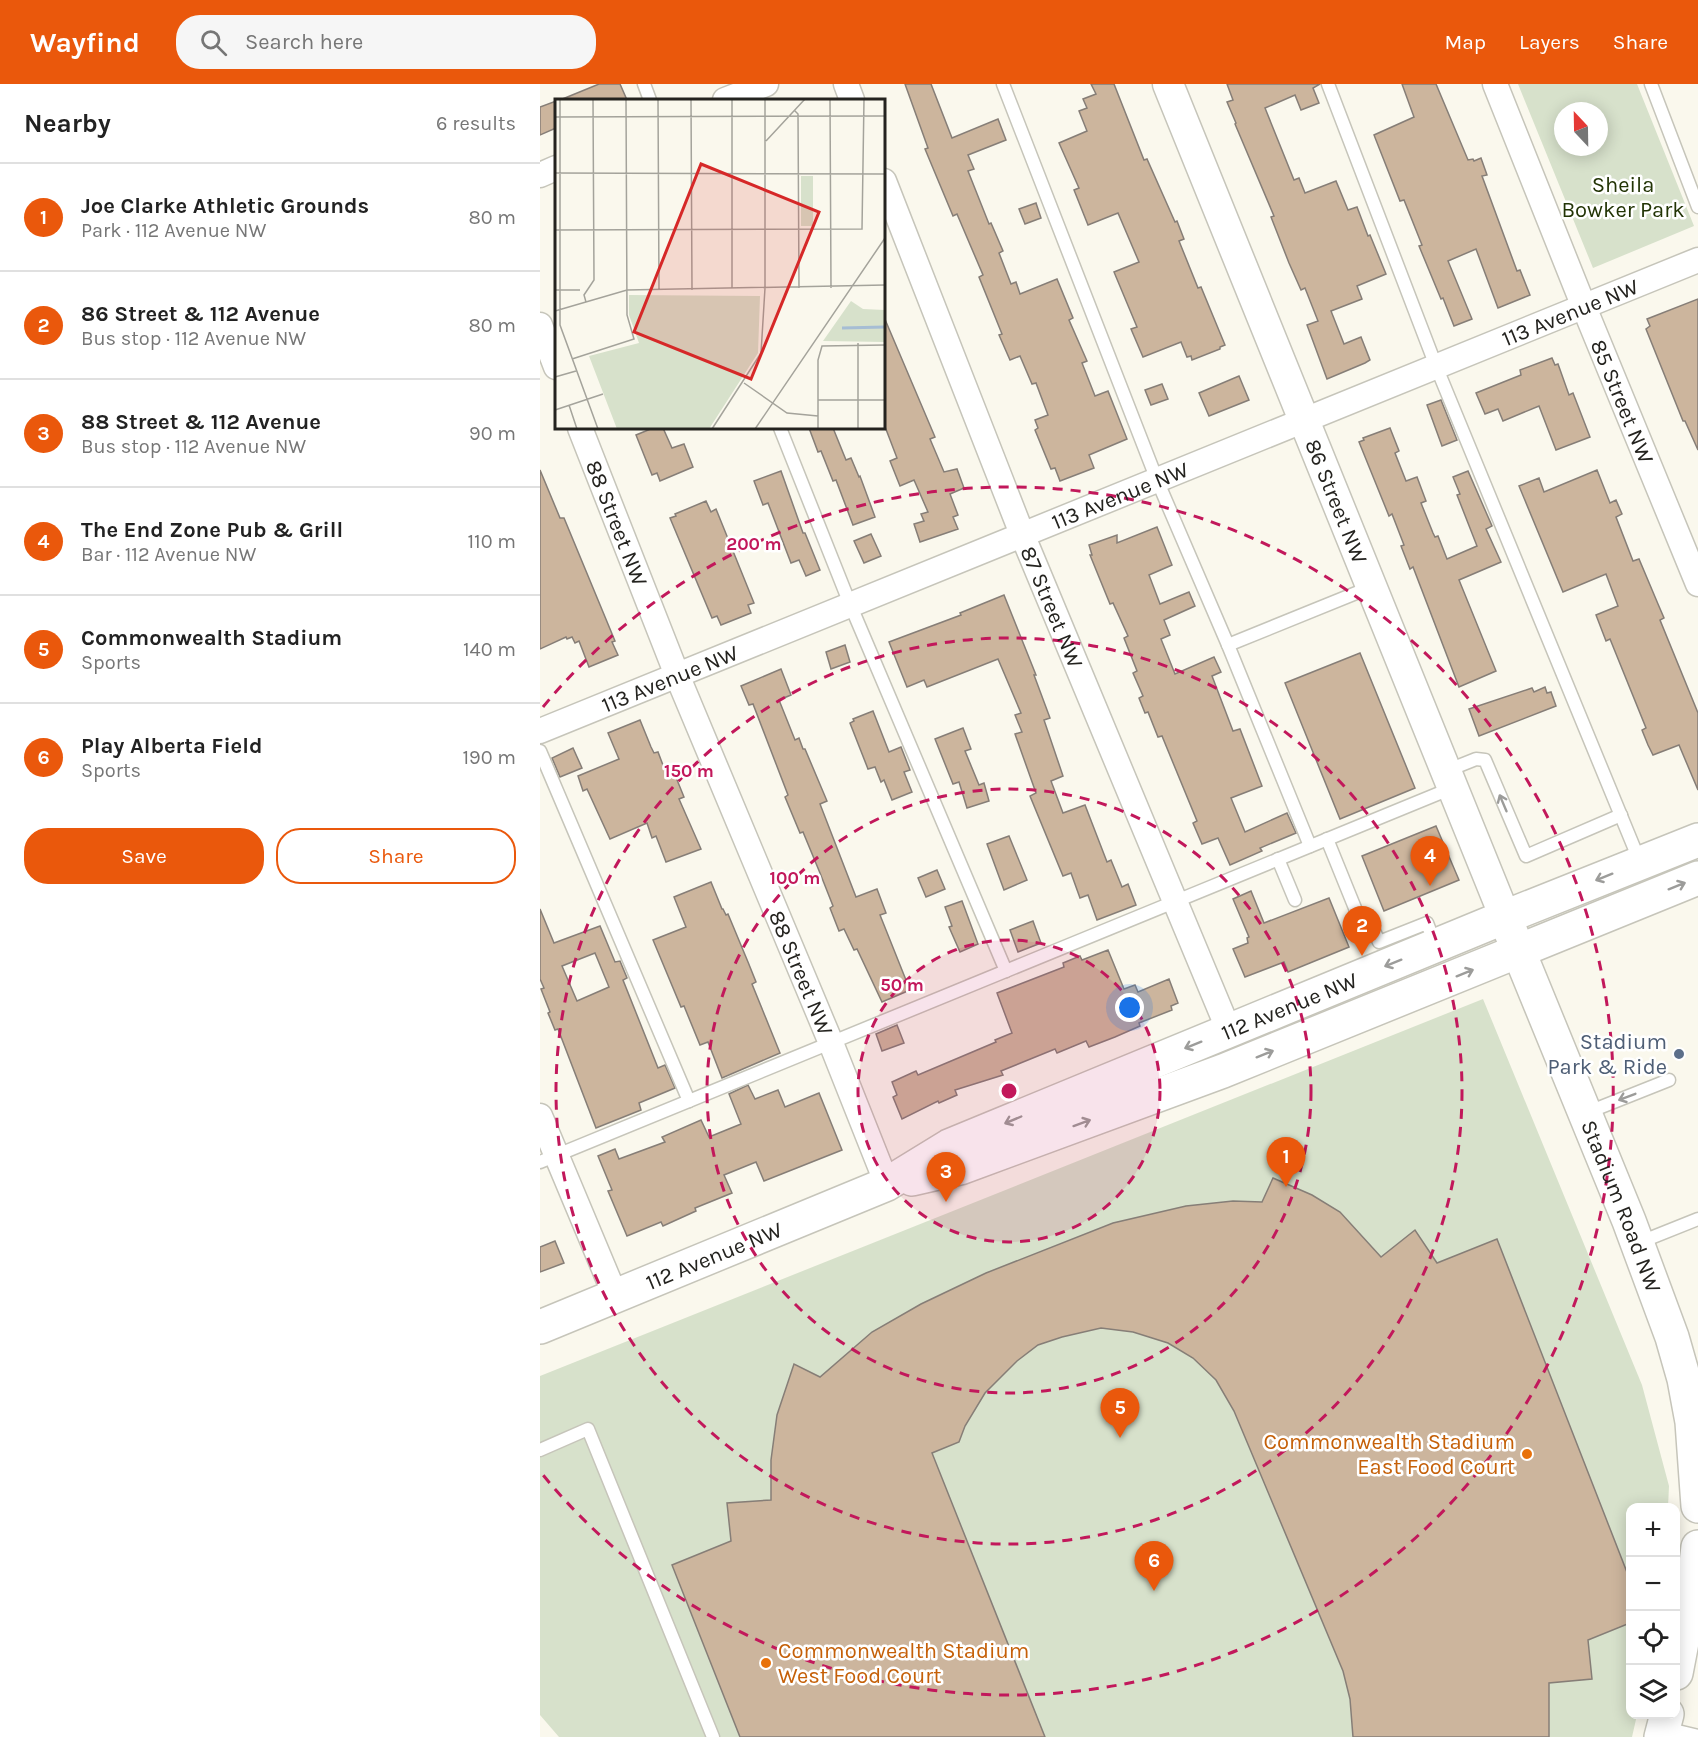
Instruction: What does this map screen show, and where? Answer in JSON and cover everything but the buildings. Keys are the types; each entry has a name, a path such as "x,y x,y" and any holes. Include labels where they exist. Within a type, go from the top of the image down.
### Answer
{"main road":[{"name":"112 Avenue NW","path":"540,1327 887,1184 950,1146 1505,917 1698,840"},
{"name":"112 Avenue NW","path":"887,1184 960,1168 1223,1071 1698,878"},
{"name":"Stadium Road NW","path":"1505,917 1637,1244 1672,1337 1684,1379 1696,1453 1698,1506"},
{"path":"1678,1665 1694,1580 1698,1546"}],"street":[{"path":"728,99 766,84"},
{"path":"846,84 852,99"},
{"name":"86 Street NW","path":"1168,84 1505,917"},
{"name":"85 Street NW","path":"1495,84 1698,584"},
{"path":"540,175 555,168"},
{"name":"87 Street NW","path":"885,184 1022,534 1229,1030"},
{"name":"113 Avenue NW","path":"540,731 1698,260"},
{"path":"540,325 555,364"},
{"name":"88 Street NW","path":"580,429 677,675 831,1043 887,1184"},
{"path":"540,1116 548,1159 615,1295"}],"lane":[{"path":"644,84 650,99"},
{"path":"1003,84 1157,480 1228,645 1310,846"},
{"path":"1328,84 1436,366 1640,862"},
{"path":"1651,84 1698,207"},
{"path":"780,429 850,604 1006,971"},
{"path":"1228,645 1371,587"},
{"path":"540,751 689,1101"},
{"path":"548,1159 1327,839 1450,779 1476,759 1485,760 1526,856 1621,815"},
{"path":"1327,839 1358,913 1371,924 1379,942 1427,923 1436,946"},
{"path":"1278,859 1295,900"},
{"path":"1585,1114 1669,1080"},
{"path":"1637,1244 1698,1219"},
{"path":"540,1450 588,1429 713,1737"},
{"path":"1664,1727 1698,1736"}],"green space":[{"name":"Sheila Bowker Park","path":"1518,84 1637,84 1694,226 1593,268"},
{"path":"1483,999 1642,1385 1669,1486 1668,1503 1626,1503 1626,1719 1636,1719 1632,1737 559,1737 540,1715 540,1376"}],"place":[{"name":"The End Zone Pub & Grill","path":"1430,886"},
{"name":"86 Street & 112 Avenue","path":"1362,956"},
{"name":"Stadium Park & Ride","path":"1679,1054"},
{"name":"Joe Clarke Athletic Grounds","path":"1286,1187"},
{"name":"88 Street & 112 Avenue","path":"946,1202"},
{"name":"Commonwealth Stadium","path":"1120,1438"},
{"name":"Commonwealth Stadium East Food Court","path":"1527,1454"},
{"name":"Play Alberta Field","path":"1154,1591"},
{"name":"Commonwealth Stadium West Food Court","path":"766,1663"}]}
